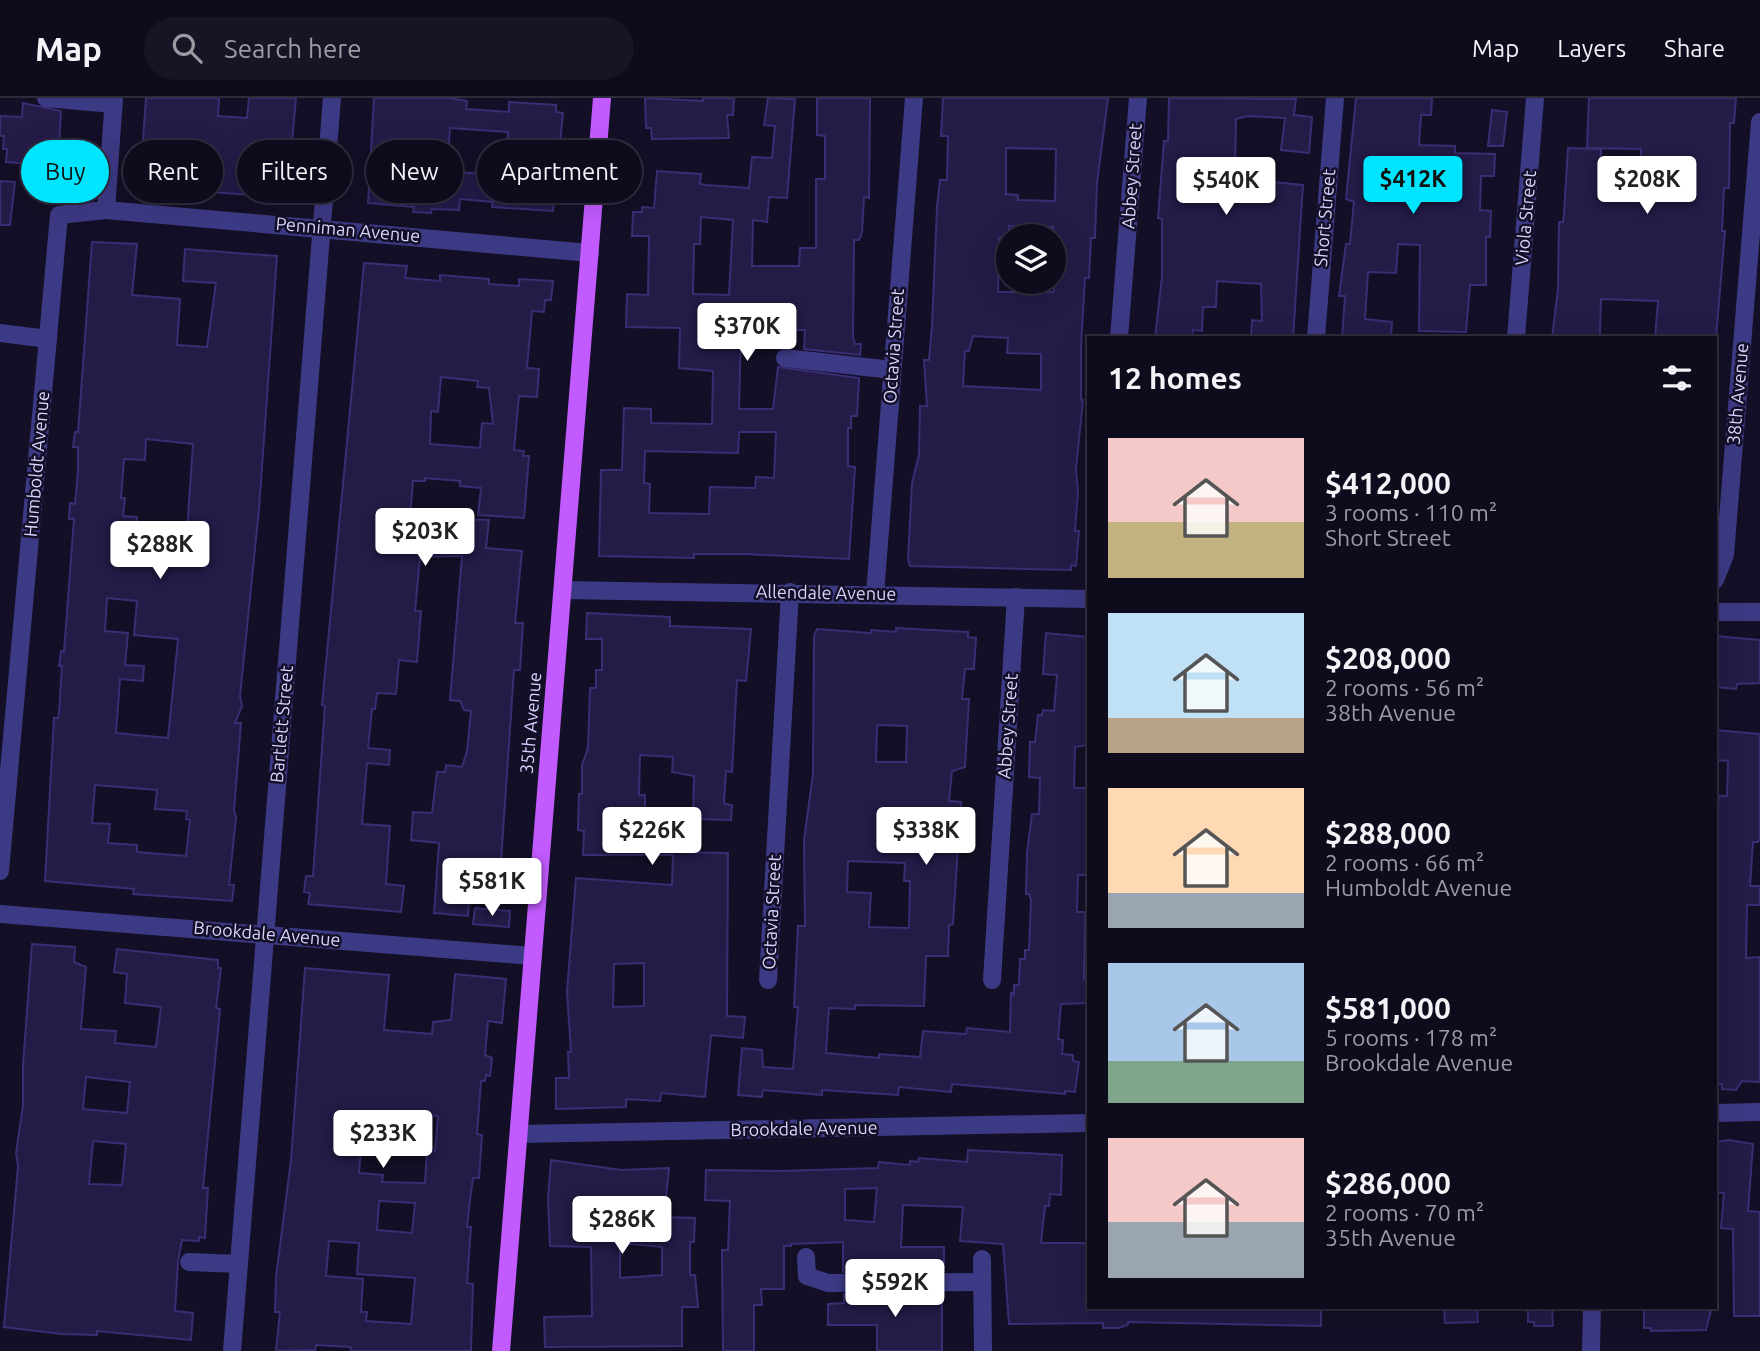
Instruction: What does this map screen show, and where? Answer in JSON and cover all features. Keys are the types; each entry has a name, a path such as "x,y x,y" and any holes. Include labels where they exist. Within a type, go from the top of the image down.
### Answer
{"main road":[{"name":"35th Avenue","path":"501,1351 602,98"}],"street":[{"path":"46,98 113,101 106,210"},
{"name":"Bartlett Street","path":"232,1351 332,98"},
{"name":"Octavia Street","path":"875,594 914,98"},
{"name":"Abbey Street","path":"1119,336 1138,98"},
{"name":"Short Street","path":"1316,336 1335,98"},
{"name":"Viola Street","path":"1516,336 1535,98"},
{"name":"38th Avenue","path":"1717,575 1725,555 1752,324 1760,122"},
{"name":"Penniman Avenue","path":"106,210 322,227 590,253"},
{"name":"Humboldt Avenue","path":"0,871 59,215 106,210"},
{"path":"0,333 48,339"},
{"path":"785,358 892,370"},
{"name":"Allendale Avenue","path":"563,590 1087,599"},
{"name":"Octavia Street","path":"768,980 790,592"},
{"name":"Abbey Street","path":"992,980 1016,597"},
{"path":"1717,611 1760,612"},
{"name":"Brookdale Avenue","path":"0,914 533,956"},
{"path":"1717,1113 1760,1112"},
{"name":"Brookdale Avenue","path":"519,1134 1087,1124"},
{"path":"806,1257 807,1276 828,1283 982,1282"},
{"path":"982,1258 983,1351"},
{"path":"189,1262 239,1264"},
{"path":"1591,1351 1592,1309"}],"building":[{"path":"146,98 219,98 218,116 247,118 249,98 296,98 292,140 237,140 237,194 223,193 223,140 143,140"},
{"path":"374,98 450,98 467,101 466,109 509,112 509,102 556,105 556,112 563,113 560,140 508,140 508,132 450,128 449,140 372,140"},
{"path":"645,98 703,101 703,98 734,98 733,115 727,115 729,138 652,139 651,128 646,128"},
{"path":"768,98 795,99 787,198 769,197 767,222 753,220 752,266 799,266 800,248 816,248 816,179 825,179 825,136 817,135 817,98 870,98 869,198 864,197 862,233 859,240 854,240 853,337 855,344 861,344 860,355 804,349 805,330 794,330 795,325 750,324 750,330 741,330 739,409 773,409 778,367 859,378 857,416 851,416 851,428 848,428 848,466 855,467 849,559 745,554 694,554 694,558 599,556 601,470 622,470 624,408 651,409 651,423 712,424 713,371 679,368 680,328 626,327 627,294 648,295 649,236 632,236 633,212 642,212 642,207 654,208 657,171 701,174 700,184 749,188 752,157 772,158 775,126 764,125","holes":["701,217 733,220 729,295 693,294 694,244 700,244","739,432 776,432 774,478 756,477 755,488 710,487 709,514 649,513 650,484 644,483 645,451 738,453"]},
{"path":"943,98 1108,98 1097,183 1095,238 1091,238 1089,278 1085,278 1081,346 1083,400 1076,469 1078,492 1075,531 1079,531 1076,566 1071,565 1071,570 910,566 908,559 912,483 919,455 920,406 927,406 924,360 929,360 937,207 940,180 947,180 948,136 941,136","holes":["1006,148 1056,149 1055,201 1018,200 1018,195 1006,194","973,336 1008,338 1007,353 1041,354 1041,390 963,386 965,351 969,351"]},
{"path":"1169,98 1296,99 1294,115 1312,117 1309,153 1281,150 1285,118 1248,116 1236,119 1235,170 1243,171 1242,179 1303,185 1293,336 1251,336 1252,320 1262,321 1261,284 1217,281 1216,307 1203,307 1202,331 1193,330 1192,336 1155,336 1162,276 1162,219 1158,218 1164,141 1168,141"},
{"path":"1356,98 1432,98 1431,115 1421,115 1419,145 1455,146 1455,153 1495,154 1494,176 1481,176 1480,210 1491,211 1490,237 1486,237 1486,285 1470,285 1466,332 1419,331 1420,245 1398,244 1396,273 1368,272 1365,319 1392,322 1391,336 1342,336 1345,296 1339,296 1346,244 1350,244 1354,202 1346,199"},
{"path":"1589,98 1736,98 1734,123 1730,123 1729,188 1724,188 1722,231 1725,231 1716,336 1655,336 1658,301 1601,299 1600,335 1552,336 1558,289 1559,222 1563,222 1568,148 1601,149 1599,184 1602,187 1632,188 1632,183 1641,183 1641,149 1587,148"},
{"path":"23,103 61,111 59,140 21,140 21,163 6,162 7,149 3,149 4,136 0,136 0,116 22,117"},
{"path":"1492,110 1507,112 1503,146 1488,146"},
{"path":"463,172 477,174 477,201 463,199"},
{"path":"0,181 15,182 10,225 0,225"},
{"path":"368,203 460,203 459,210 432,209 431,213 413,212 414,207"},
{"path":"493,203 554,203 553,211 492,207"},
{"path":"92,242 137,244 132,295 180,299 177,345 207,347 216,283 183,281 185,249 277,256 259,509 240,696 242,706 235,723 241,723 229,885 234,885 232,901 133,894 134,889 45,881 54,718 58,718 59,712 62,666 59,666 61,651 64,652 74,519 69,519 70,503 75,504 78,471 78,447 73,447 75,432 78,432","holes":["146,439 193,444 186,546 134,542 137,517 123,516 125,498 121,498 124,459 145,460","107,598 137,601 134,635 178,639 168,738 116,733 120,679 143,681 144,666 125,665 128,633 105,631","95,785 157,790 155,809 187,811 186,819 190,820 186,856 137,852 137,845 108,843 110,824 92,823"]},
{"path":"364,263 407,266 405,278 440,281 440,275 489,279 489,284 519,286 519,279 553,281 551,300 545,300 544,312 532,311 527,368 539,369 537,397 519,396 514,450 524,451 523,456 529,456 524,518 478,515 481,488 460,486 460,481 425,478 425,481 413,481 410,517 489,520 486,548 522,551 515,623 523,623 520,670 514,670 500,876 471,874 468,916 434,913 439,843 411,840 413,812 432,813 437,772 445,772 446,765 462,767 467,751 471,711 464,710 460,701 450,700 462,556 420,557 415,611 421,611 417,662 399,660 396,694 377,693 375,709 372,709 368,748 390,750 389,765 367,763 362,824 390,826 386,884 404,886 401,912 308,904 310,893 304,892 306,876 313,876 325,706 322,705","holes":["441,377 478,381 477,387 489,388 493,424 482,423 480,448 430,444 431,411 438,412"]},
{"path":"587,613 670,617 670,626 751,629 746,681 737,680 732,772 726,771 724,800 725,804 732,805 731,820 693,819 694,776 672,772 673,757 640,755 639,795 645,795 645,818 679,818 678,852 728,853 727,1016 745,1017 743,1038 711,1035 705,1097 661,1093 660,1101 626,1099 626,1107 556,1109 556,1078 569,1078 568,1052 571,1052 567,992 576,878 672,885 673,855 583,855 584,831 578,830 579,794 582,794 582,765 588,748 590,688 596,688 596,670 602,670 602,639 586,639","holes":["644,963 644,1006 613,1007 614,964"]},
{"path":"896,628 968,632 968,637 976,638 974,669 965,669 962,699 969,699 965,767 952,771 949,801 961,802 953,924 949,925 948,956 926,956 924,1006 855,1005 855,1009 829,1008 826,1053 879,1058 879,1054 920,1057 923,1031 966,1034 967,1028 1010,1032 1011,993 1014,994 1014,985 1019,985 1020,959 1025,959 1025,950 1029,950 1031,900 1029,894 1026,894 1027,853 1032,814 1039,814 1040,778 1029,777 1030,742 1035,742 1038,715 1042,715 1043,710 1054,711 1057,675 1043,674 1046,633 1087,637 1087,745 1075,747 1074,788 1087,788 1087,875 1078,875 1077,912 1085,912 1084,979 1087,979 1087,1003 1061,1004 1058,1039 1063,1040 1062,1054 1073,1055 1073,1061 1079,1062 1075,1092 1065,1091 1065,1094 952,1084 951,1092 899,1087 898,1095 822,1090 822,1095 763,1090 762,1097 738,1095 742,1048 762,1050 763,1067 793,1069 798,1007 794,1007 798,926 805,926 804,840 813,774 814,636 817,629 871,633 871,630 896,632","holes":["877,725 907,726 906,762 876,762","848,861 905,863 904,881 910,881 909,928 869,927 871,893 847,892"]},
{"path":"1717,636 1760,640 1760,683 1737,684 1736,689 1717,687"},
{"path":"1717,730 1760,734 1760,838 1758,842 1753,842 1750,886 1760,886 1760,905 1747,905 1746,958 1760,957 1760,1082 1742,1081 1736,1090 1722,1089 1722,1084 1717,1084 1717,813 1719,796 1727,796 1728,761 1717,760"},
{"path":"475,908 510,911 509,927 473,924"},
{"path":"32,944 75,947 74,962 86,967 81,1029 116,1031 115,1043 156,1047 161,1007 125,1003 127,974 114,972 117,949 218,960 218,968 221,968 216,1008 220,1009 203,1188 208,1188 205,1238 199,1237 199,1241 182,1240 178,1261 175,1311 193,1313 191,1340 97,1331 97,1335 62,1334 4,1327 18,1166 16,1153 23,1106 23,1065","holes":["86,1077 130,1082 127,1113 83,1109","93,1141 126,1144 122,1185 89,1184"]},
{"path":"305,968 389,975 384,1030 432,1034 433,1022 451,1020 455,974 506,979 502,1023 488,1021 485,1055 492,1058 490,1076 486,1075 485,1081 481,1081 477,1134 482,1135 479,1178 473,1178 467,1227 471,1227 467,1283 473,1284 471,1351 350,1351 351,1347 316,1345 315,1350 276,1351 280,1312 275,1312 276,1277 291,1160","holes":["386,1111 438,1116 435,1151 427,1150 425,1183 382,1182 383,1175 359,1173 364,1118 385,1119","379,1201 415,1203 412,1233 377,1230","329,1241 359,1243 357,1274 415,1278 411,1324 366,1321 367,1312 361,1312 363,1279 326,1276"]},
{"path":"1729,1140 1753,1144 1748,1211 1760,1212 1760,1316 1734,1316 1733,1229 1721,1228 1724,1193 1717,1193 1717,1142"},
{"path":"968,1150 1062,1155 1061,1195 1050,1194 1049,1206 1045,1206 1041,1243 1087,1243 1087,1309 1321,1309 1321,1326 1128,1322 1128,1325 1118,1328 1103,1328 1103,1323 1009,1324 1003,1244 960,1241 963,1207 903,1205 901,1247 944,1247 944,1271 843,1272 843,1242 784,1246 784,1289 761,1289 762,1305 754,1305 754,1351 723,1351 722,1250 728,1250 730,1201 705,1200 706,1170 878,1168 879,1162 910,1165 910,1161 918,1162 919,1158 967,1162","holes":["877,1188 874,1222 845,1220 845,1189"]},
{"path":"551,1160 621,1170 669,1168 664,1217 695,1218 694,1242 690,1242 690,1275 695,1275 698,1307 682,1307 682,1346 545,1347 544,1317 592,1316 591,1247 550,1246 548,1198","holes":["620,1243 662,1247 662,1275 620,1278"]},
{"path":"844,1294 942,1294 942,1351 877,1351 877,1325 828,1325 828,1304 844,1303"},
{"path":"1444,1309 1477,1309 1478,1322 1445,1323"},
{"path":"1528,1309 1552,1309 1553,1326 1534,1326 1534,1322 1528,1322"},
{"path":"1644,1309 1711,1309 1706,1330 1651,1331 1651,1328 1644,1328"}]}
